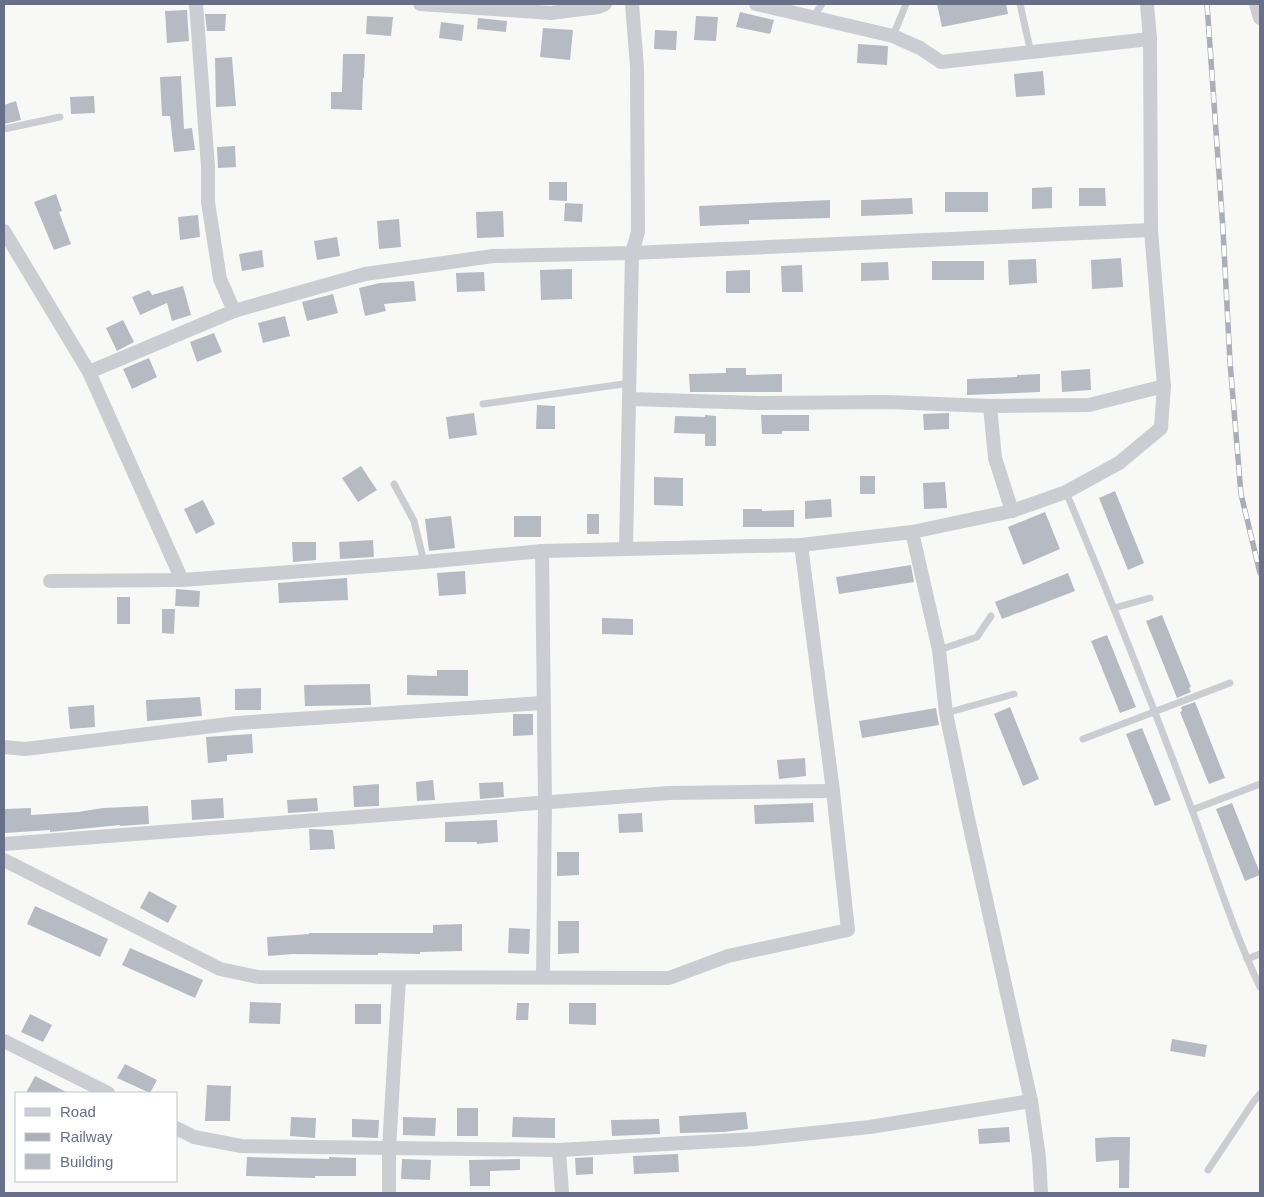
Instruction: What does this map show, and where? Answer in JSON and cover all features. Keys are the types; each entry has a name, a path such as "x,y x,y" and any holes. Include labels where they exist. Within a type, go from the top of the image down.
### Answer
{"street":[{"path":"196,4 208,167 208,202 220,279 234,311"},
{"path":"420,4 551,13 598,7 605,4"},
{"path":"626,548 632,253 638,232 637,67 632,4"},
{"path":"756,4 893,36 920,48 941,62 1150,40"},
{"path":"50,581 182,580 542,551 801,545 912,532 1012,511 1066,492 1119,463 1161,428 1164,386 1150,230 1150,40 1148,4"},
{"path":"1256,4 1260,18"},
{"path":"89,372 234,311 365,274 492,256 632,253 1150,230"},
{"path":"4,231 89,372 182,580"},
{"path":"630,399 759,403 887,402 990,406 1089,405 1164,386"},
{"path":"990,406 995,458 1012,511"},
{"path":"912,532 939,650 946,713 1031,1101 1039,1157 1041,1193"},
{"path":"4,860 220,969 258,977 669,978 728,956 848,930 833,791 801,545"},
{"path":"542,551 545,802 543,977"},
{"path":"4,747 25,748 237,723 543,703"},
{"path":"4,844 669,793 833,791"},
{"path":"389,1193 389,1149 399,978"},
{"path":"4,1041 106,1092"},
{"path":"178,1129 194,1137 241,1146 559,1150 755,1140 870,1126 1031,1101"},
{"path":"559,1150 562,1193"}],"lane":[{"path":"814,17 822,4"},
{"path":"893,36 906,4"},
{"path":"1020,4 1031,53"},
{"path":"4,128 60,117"},
{"path":"483,404 630,383"},
{"path":"394,484 414,521 424,562"},
{"path":"1066,492 1114,608 1247,959 1260,987"},
{"path":"1114,608 1150,598"},
{"path":"939,650 977,637 991,616"},
{"path":"1083,739 1230,683"},
{"path":"946,713 1014,694"},
{"path":"1192,810 1260,784"},
{"path":"1247,959 1260,954"},
{"path":"1208,1170 1260,1094"}],"building":[{"path":"937,4 1006,4 1008,14 942,27"},
{"path":"187,10 189,41 167,43 165,11"},
{"path":"740,12 774,20 770,34 736,27"},
{"path":"205,14 226,14 225,31 207,31"},
{"path":"367,16 393,17 391,36 366,34"},
{"path":"696,16 718,17 716,41 694,40"},
{"path":"478,18 507,21 506,32 477,29"},
{"path":"441,22 464,25 462,41 439,38"},
{"path":"543,28 573,30 570,60 540,57"},
{"path":"655,30 677,31 676,50 654,49"},
{"path":"858,44 888,46 887,65 857,63"},
{"path":"343,54 365,54 362,110 331,109 331,92 342,92"},
{"path":"232,57 236,106 216,107 215,58"},
{"path":"1043,71 1045,95 1016,97 1014,74"},
{"path":"181,76 184,129 192,128 195,150 174,152 170,116 162,116 160,77"},
{"path":"94,96 95,113 71,114 70,97"},
{"path":"16,101 21,120 4,124 4,105"},
{"path":"235,146 236,167 218,168 217,147"},
{"path":"549,182 567,182 567,201 549,200"},
{"path":"1052,187 1052,208 1032,209 1032,188"},
{"path":"1079,188 1105,188 1106,206 1079,206"},
{"path":"945,192 988,192 988,212 945,212"},
{"path":"56,194 62,211 59,212 71,244 54,250 34,202"},
{"path":"912,198 913,214 861,216 861,200"},
{"path":"830,200 830,218 749,220 749,224 700,226 699,206"},
{"path":"565,203 583,204 582,222 564,221"},
{"path":"503,211 504,237 477,238 476,212"},
{"path":"198,215 200,237 180,240 178,217"},
{"path":"399,219 401,247 379,249 377,221"},
{"path":"337,237 340,256 317,260 314,241"},
{"path":"262,250 264,267 242,271 239,254"},
{"path":"1121,258 1123,287 1092,289 1091,260"},
{"path":"1036,259 1037,283 1009,285 1008,260"},
{"path":"932,261 984,261 984,280 932,280"},
{"path":"888,262 889,280 861,281 861,263"},
{"path":"802,265 803,292 782,292 781,266"},
{"path":"572,269 572,299 541,300 540,270"},
{"path":"750,270 750,293 726,293 726,271"},
{"path":"484,272 485,291 457,292 456,273"},
{"path":"414,281 416,301 384,304 386,311 365,316 359,288 380,283"},
{"path":"183,286 191,315 172,321 167,303 140,315 132,297 149,290 152,295"},
{"path":"333,294 338,313 307,321 302,302"},
{"path":"285,316 290,336 263,343 258,323"},
{"path":"123,320 134,342 117,351 106,328"},
{"path":"214,333 222,352 197,362 190,342"},
{"path":"149,358 157,377 132,389 123,369"},
{"path":"726,368 746,368 746,375 782,374 782,392 690,392 689,374 726,373"},
{"path":"1090,369 1091,390 1062,392 1061,371"},
{"path":"1040,374 1040,392 967,395 967,379"},
{"path":"537,405 555,406 555,429 536,429"},
{"path":"474,413 477,435 449,439 446,417"},
{"path":"949,413 949,429 924,430 923,414"},
{"path":"705,415 716,416 716,446 705,446 705,434 674,433 675,416 705,417"},
{"path":"761,415 809,415 809,431 782,431 782,434 762,434"},
{"path":"361,466 377,490 358,502 342,478"},
{"path":"860,476 875,476 875,494 860,494"},
{"path":"654,477 683,478 683,506 654,505"},
{"path":"945,482 947,508 924,509 923,483"},
{"path":"1115,491 1144,563 1128,570 1099,498"},
{"path":"831,499 832,517 805,519 805,501"},
{"path":"203,500 215,524 196,534 184,509"},
{"path":"743,509 762,509 762,511 794,510 794,527 743,527"},
{"path":"1045,512 1060,549 1023,565 1008,527"},
{"path":"587,514 599,514 599,534 587,534"},
{"path":"451,516 455,548 429,551 425,519"},
{"path":"514,516 541,516 541,537 514,537"},
{"path":"373,540 374,557 340,559 339,542"},
{"path":"292,542 316,542 316,560 293,562"},
{"path":"911,565 914,582 839,594 836,577"},
{"path":"465,571 466,594 439,596 437,573"},
{"path":"1068,573 1075,591 1002,619 995,602"},
{"path":"347,578 348,600 279,603 278,583"},
{"path":"176,589 200,591 199,607 175,606"},
{"path":"117,597 130,597 130,624 117,624"},
{"path":"162,609 175,609 174,634 162,633"},
{"path":"1162,615 1191,687 1189,688 1191,692 1177,698 1146,621"},
{"path":"602,618 633,619 633,635 602,634"},
{"path":"1107,635 1136,707 1120,713 1091,641"},
{"path":"437,670 468,670 468,696 407,695 407,675 437,676"},
{"path":"370,684 371,705 305,706 304,685"},
{"path":"261,688 261,710 235,710 235,689"},
{"path":"200,697 202,716 147,721 146,700"},
{"path":"1195,702 1225,778 1209,784 1180,712 1182,711 1181,707"},
{"path":"94,705 95,727 70,729 68,707"},
{"path":"1010,707 1039,779 1023,786 994,714"},
{"path":"936,708 939,725 862,738 859,721"},
{"path":"513,714 533,714 533,735 513,736"},
{"path":"1142,728 1171,800 1155,806 1126,734"},
{"path":"252,734 253,753 227,755 227,761 208,763 206,737"},
{"path":"805,758 806,776 779,779 777,760"},
{"path":"433,780 435,800 417,801 416,782"},
{"path":"503,782 504,797 480,799 479,783"},
{"path":"379,784 379,806 354,807 353,786"},
{"path":"223,798 224,818 192,820 191,800"},
{"path":"317,798 318,811 288,813 287,800"},
{"path":"813,803 814,822 755,824 754,805"},
{"path":"1232,803 1260,873 1260,875 1245,881 1216,809"},
{"path":"148,806 149,824 50,832 50,830 5,833 4,809 31,808 31,815"},
{"path":"642,813 643,832 619,833 618,814"},
{"path":"497,820 498,842 477,844 477,842 445,842 445,822"},
{"path":"309,829 333,830 335,849 310,850"},
{"path":"557,852 579,852 579,875 557,876"},
{"path":"149,891 177,906 168,923 140,908"},
{"path":"35,906 108,939 100,957 27,924"},
{"path":"558,921 579,921 579,953 558,954"},
{"path":"462,924 462,951 420,952 420,954 293,954 268,956 267,937 309,933 433,933 433,925"},
{"path":"509,928 530,929 529,954 508,953"},
{"path":"130,948 203,980 195,998 122,965"},
{"path":"250,1002 281,1003 280,1024 249,1023"},
{"path":"517,1003 529,1003 528,1020 516,1020"},
{"path":"569,1003 596,1003 596,1025 569,1024"},
{"path":"355,1004 381,1004 381,1024 355,1024"},
{"path":"30,1014 52,1025 43,1042 21,1032"},
{"path":"1172,1039 1207,1045 1205,1057 1170,1051"},
{"path":"125,1064 157,1080 151,1092 148,1092 117,1078"},
{"path":"35,1076 66,1092 27,1092"},
{"path":"207,1085 231,1086 230,1121 205,1121"},
{"path":"457,1108 478,1108 478,1136 457,1136"},
{"path":"746,1112 748,1129 723,1132 680,1133 679,1116"},
{"path":"291,1117 316,1118 315,1138 290,1136"},
{"path":"403,1117 436,1118 435,1136 403,1135"},
{"path":"513,1117 555,1118 555,1138 512,1137"},
{"path":"352,1119 379,1120 378,1138 352,1137"},
{"path":"659,1119 660,1134 612,1136 611,1120"},
{"path":"1009,1127 1010,1142 979,1144 978,1129"},
{"path":"1130,1137 1129,1188 1119,1188 1119,1160 1096,1162 1095,1138"},
{"path":"678,1154 679,1172 634,1174 633,1156"},
{"path":"247,1157 356,1158 356,1176 315,1176 315,1178 246,1176"},
{"path":"593,1157 593,1174 576,1175 575,1158"},
{"path":"402,1159 431,1160 430,1180 401,1179"},
{"path":"520,1159 520,1170 490,1171 490,1186 470,1186 469,1160"}],"railway":[{"path":"1207,4 1230,362 1241,494 1260,573"}]}
